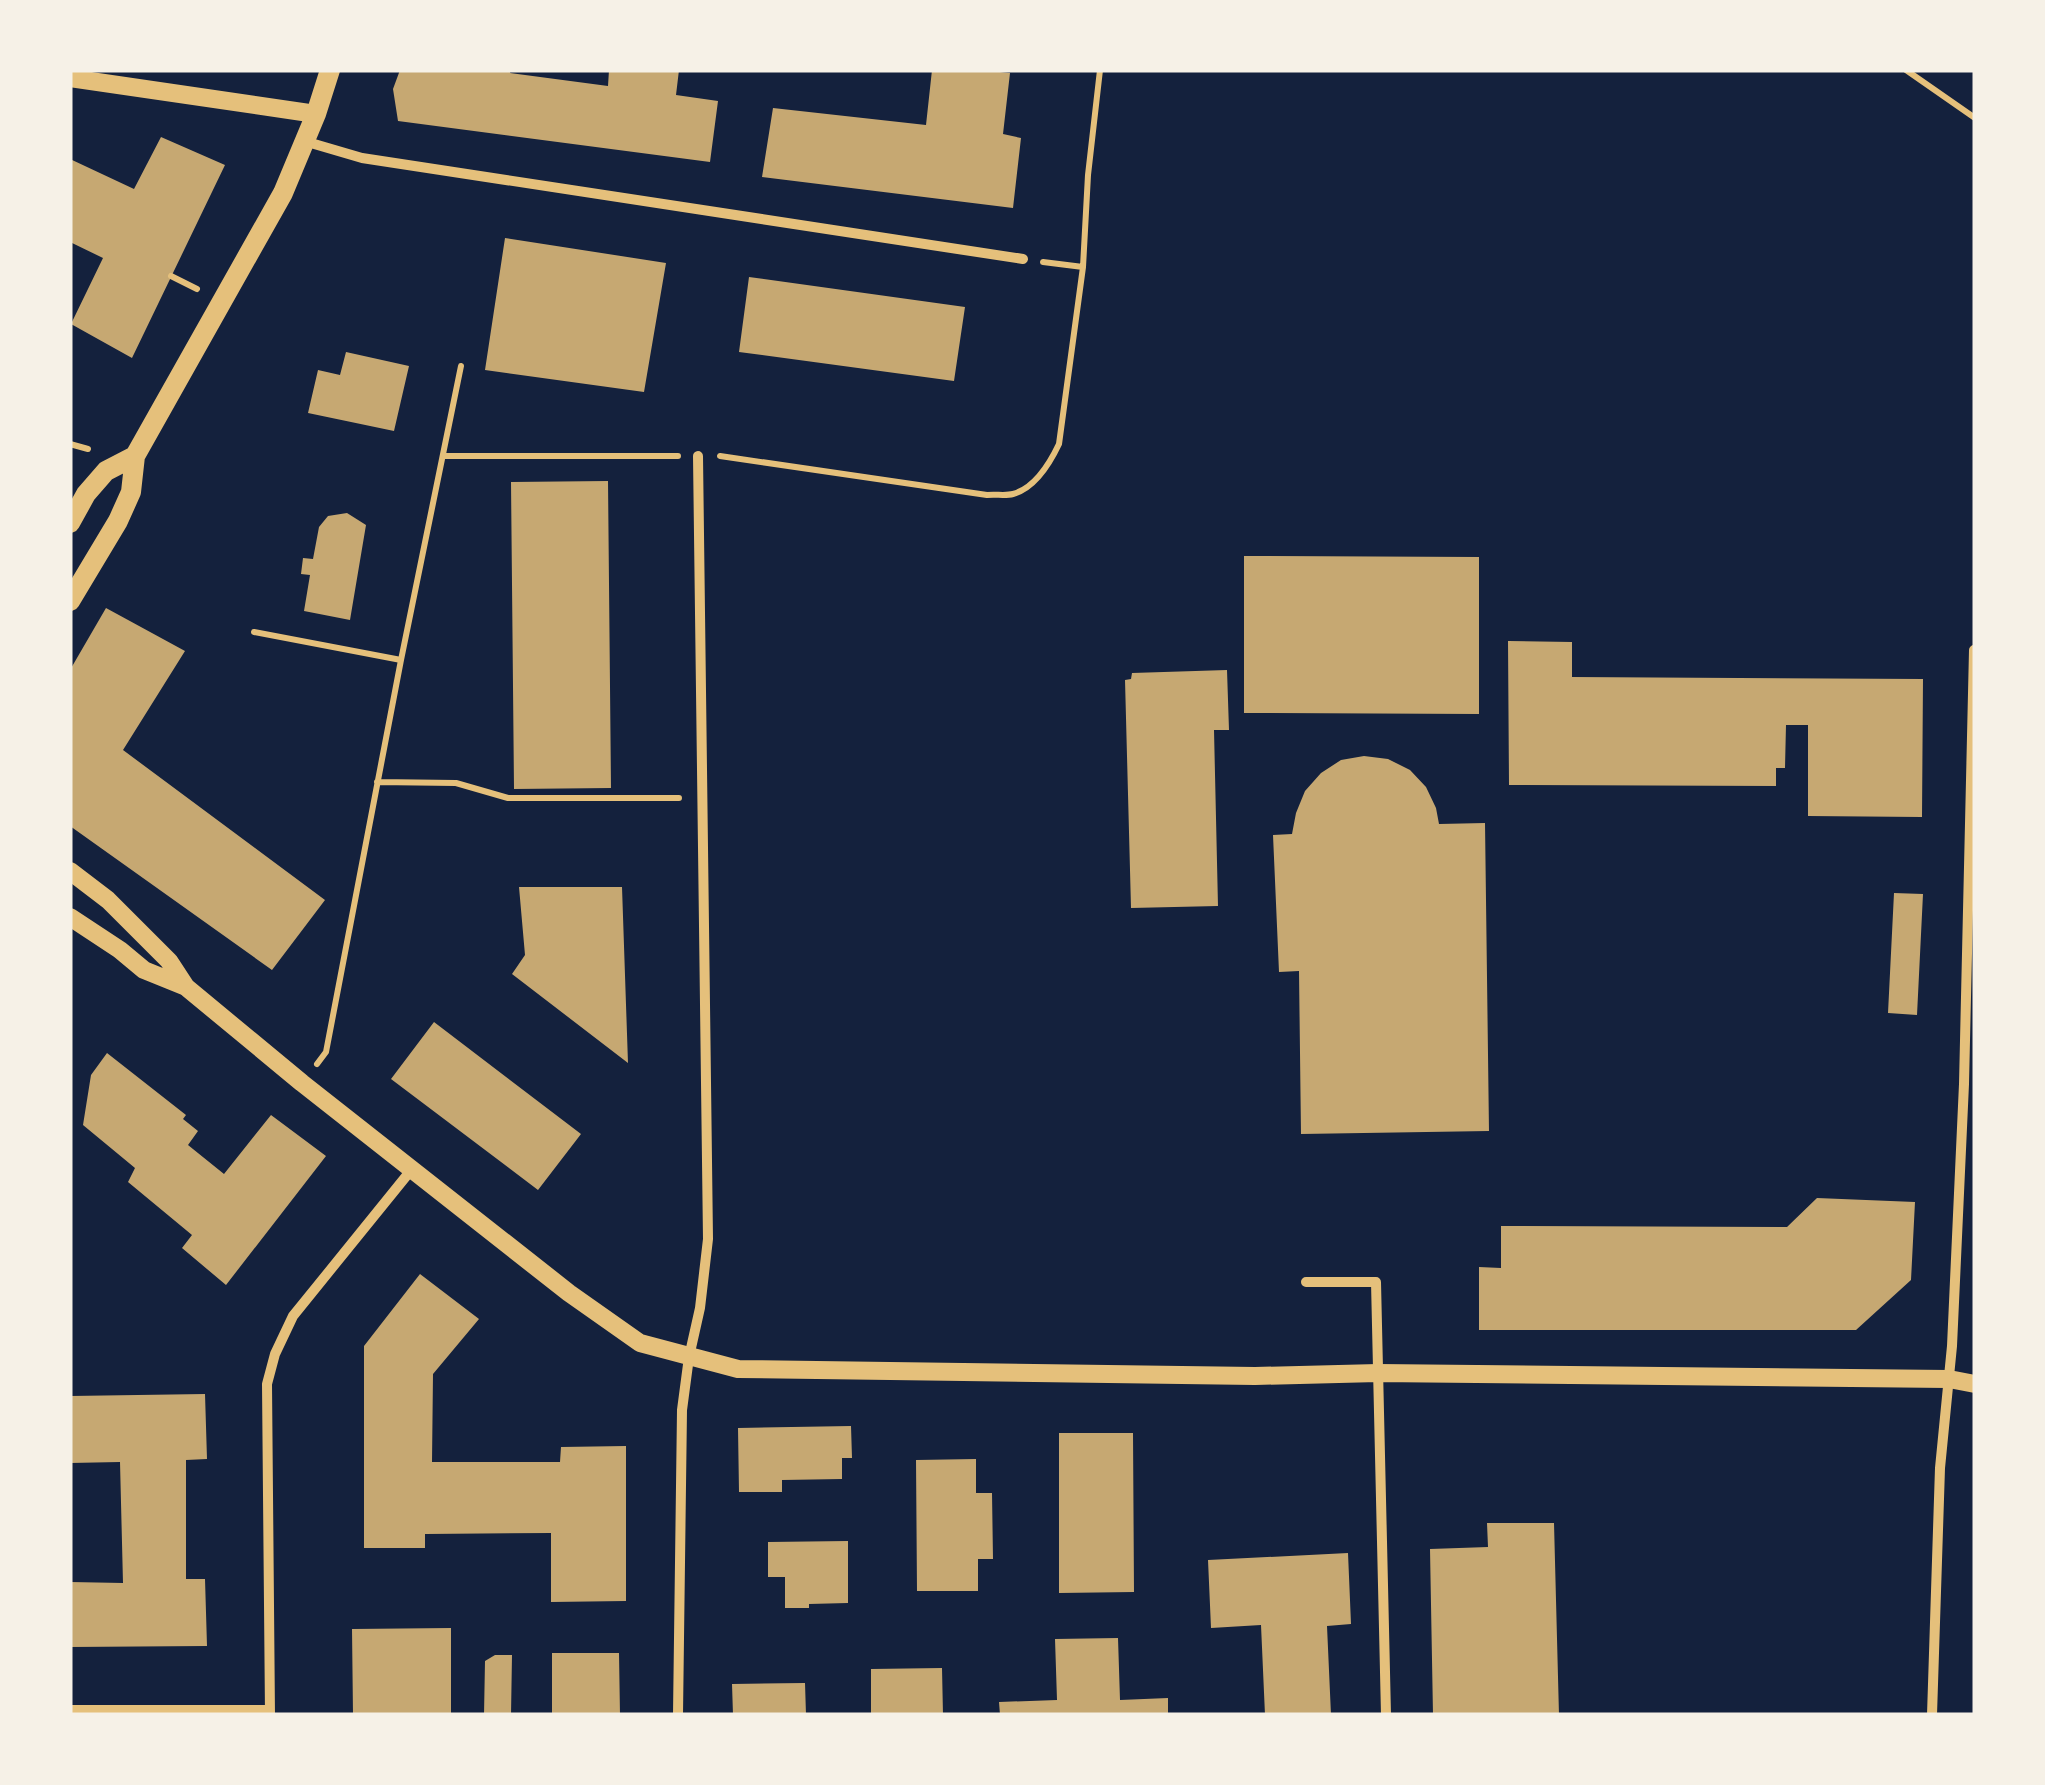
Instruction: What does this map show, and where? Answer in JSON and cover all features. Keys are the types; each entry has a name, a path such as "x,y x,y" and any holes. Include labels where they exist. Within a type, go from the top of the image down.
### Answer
{"main road":[{"path":"70,601 131,492 135,456 283,194 330,70"},
{"path":"70,523 86,494 106,471 135,456"}],"street":[{"path":"70,78 316,114"},
{"path":"304,141 362,158 1023,259"},
{"path":"678,1715 682,1410 708,1239 698,456"},
{"path":"1932,1715 1940,1468 1949,1378 1964,1084 1974,650"},
{"path":"70,871 108,900 169,961 186,988"},
{"path":"70,917 144,970 186,988 568,1293 640,1343 738,1370 1949,1378 1975,1384"},
{"path":"70,1710 270,1712 267,1384 275,1354 293,1316 412,1169"},
{"path":"1306,1282 1376,1282 1386,1715"}],"path":[{"path":"444,456 721,456 987,495 1014,494 1032,483 1051,461 1059,444 1083,267 1088,174 1100,70"},
{"path":"1906,70 1975,118"},
{"path":"1023,259 1083,267"},
{"path":"302,1083 326,1052 461,366"},
{"path":"254,632 401,660"},
{"path":"377,782 456,783 508,798 702,798"}],"building":[{"path":"400,70 511,70 510,73 608,86 609,70 679,70 676,95 718,101 710,162 398,121 393,89"},
{"path":"932,70 1010,73 1003,134 1021,138 1013,208 762,177 773,108 926,125"},
{"path":"161,137 225,165 132,358 71,324 103,258 70,242 70,159 134,189"},
{"path":"505,238 666,263 644,392 485,370"},
{"path":"749,277 965,307 954,381 739,352"},
{"path":"346,352 409,366 394,431 308,413 318,370 340,375"},
{"path":"608,481 611,788 514,789 511,482"},
{"path":"347,513 366,525 350,620 304,611 310,575 301,574 303,558 313,559 319,527 328,516"},
{"path":"1244,556 1479,557 1479,714 1244,713"},
{"path":"106,608 185,651 123,750 325,900 272,970 70,826 70,670"},
{"path":"1508,641 1572,642 1572,677 1923,679 1922,817 1808,816 1808,725 1786,725 1785,768 1776,768 1776,786 1509,785"},
{"path":"1227,670 1229,730 1214,730 1218,906 1131,908 1125,680 1131,679 1132,673"},
{"path":"1364,756 1388,759 1410,770 1426,787 1439,824 1485,823 1489,1131 1301,1134 1299,971 1279,972 1273,835 1292,834 1305,791 1321,773 1341,760"},
{"path":"519,887 622,887 628,1063 512,974 525,955"},
{"path":"1894,893 1923,894 1917,1015 1888,1013"},
{"path":"434,1022 581,1134 538,1190 391,1079"},
{"path":"107,1053 186,1115 183,1119 198,1131 188,1145 224,1174 271,1115 326,1156 226,1285 182,1248 192,1235 128,1182 135,1168 83,1125 91,1075"},
{"path":"1817,1198 1915,1202 1911,1280 1856,1330 1479,1330 1479,1267 1501,1268 1501,1226 1787,1227"},
{"path":"420,1274 479,1319 433,1374 432,1462 560,1462 561,1447 626,1446 626,1601 551,1602 551,1533 425,1534 425,1548 364,1548 364,1346"},
{"path":"205,1394 207,1459 186,1460 186,1579 205,1579 207,1646 70,1647 70,1582 123,1583 120,1462 70,1463 70,1396"},
{"path":"851,1426 852,1458 842,1458 842,1479 782,1480 782,1492 739,1492 738,1428"},
{"path":"1059,1433 1133,1433 1134,1592 1059,1593"},
{"path":"976,1459 976,1493 992,1493 993,1559 978,1559 978,1591 917,1591 916,1460"},
{"path":"1487,1523 1554,1523 1559,1715 1433,1715 1430,1549 1488,1547"},
{"path":"848,1541 848,1603 785,1608 785,1577 768,1577 768,1542"},
{"path":"1348,1553 1351,1624 1327,1626 1331,1715 1265,1715 1261,1625 1211,1628 1208,1560"},
{"path":"451,1628 451,1715 353,1715 352,1629"},
{"path":"1118,1638 1120,1700 1168,1698 1168,1715 1000,1715 999,1702 1057,1700 1055,1639"},
{"path":"552,1653 619,1653 620,1715 552,1715"},
{"path":"495,1655 512,1655 511,1715 484,1715 485,1661"},
{"path":"942,1668 943,1715 871,1715 871,1669"},
{"path":"805,1683 806,1715 733,1715 732,1684"}]}
